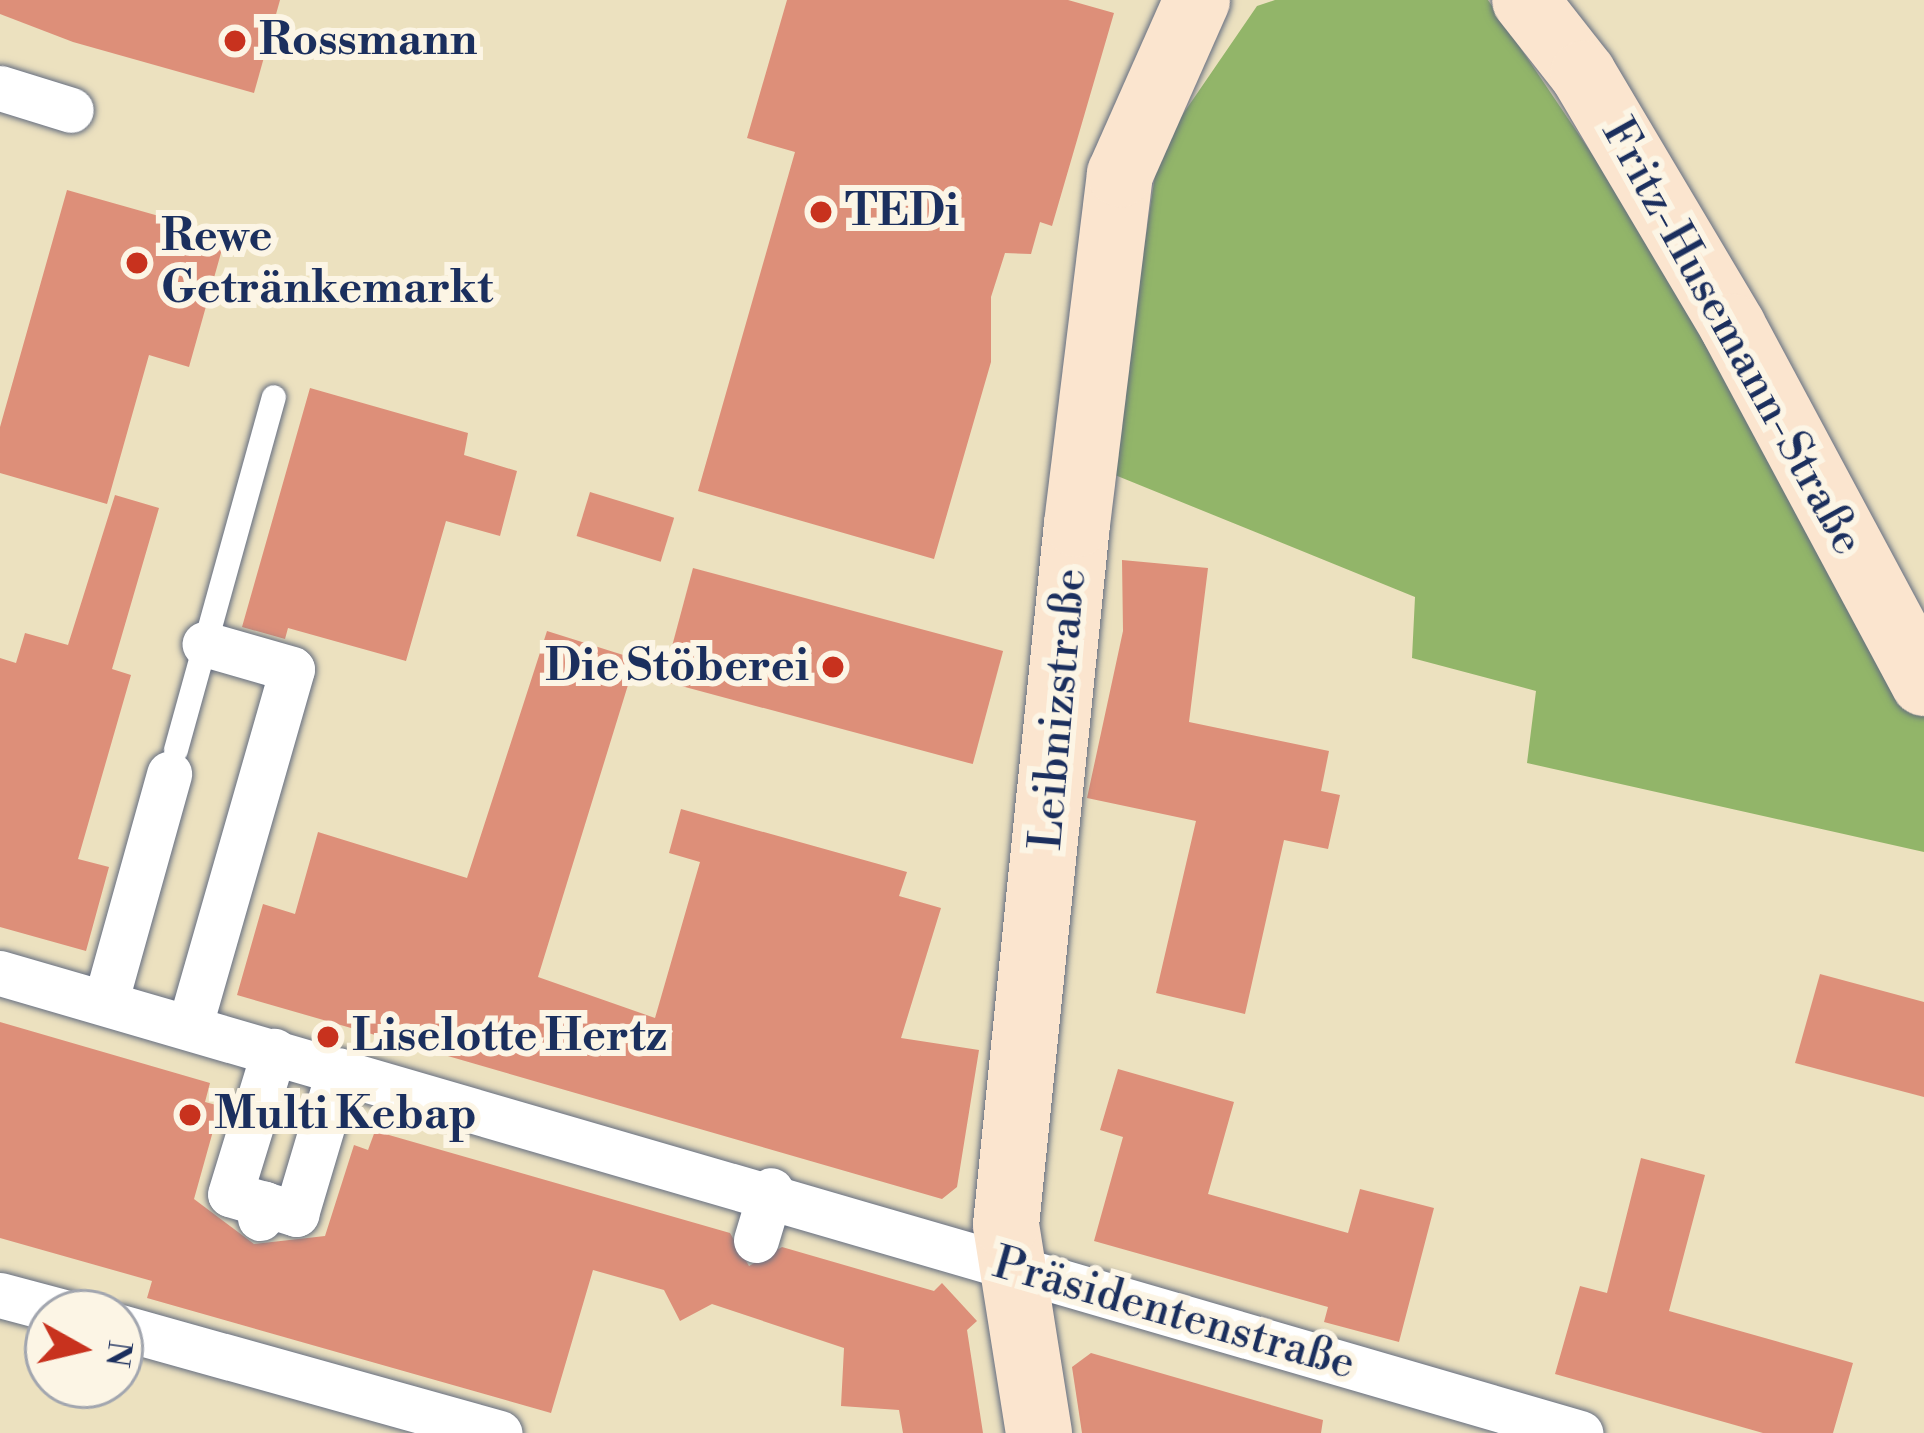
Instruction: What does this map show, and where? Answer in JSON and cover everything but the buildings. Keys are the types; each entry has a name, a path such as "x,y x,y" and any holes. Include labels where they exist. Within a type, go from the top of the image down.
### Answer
{"street":[{"name":"Leibnizstraße","path":"1039,1433 1009,1267 1010,1163 1109,238 1139,114 1197,0"},
{"name":"Fritz-Husemann-Straße","path":"1525,0 1583,74 1732,327 1924,683"},
{"path":"0,88 71,110"},
{"path":"190,1024 292,669 205,644"},
{"path":"106,1000 172,762"},
{"name":"Präsidentenstraße","path":"0,974 771,1190 1009,1267 1580,1433"},
{"path":"274,1051 230,1194 262,1211 296,1214 339,1070"},
{"path":"756,1240 771,1190"},
{"path":"144,1335 499,1433"}],"lane":[{"path":"172,762 274,397"}],"green space":[{"path":"1275,0 1488,0 1708,326 1924,702 1924,852 1527,763 1536,691 1412,658 1415,597 1110,473 1159,149 1257,6"}],"place":[{"name":"Rossmann","path":"235,41"},
{"name":"TEDi","path":"821,212"},
{"name":"Rewe Getränkemarkt","path":"137,263"},
{"name":"Die Stöberei","path":"833,667"},
{"name":"Liselotte Hertz","path":"328,1037"},
{"name":"Multi Kebap","path":"190,1115"}]}
